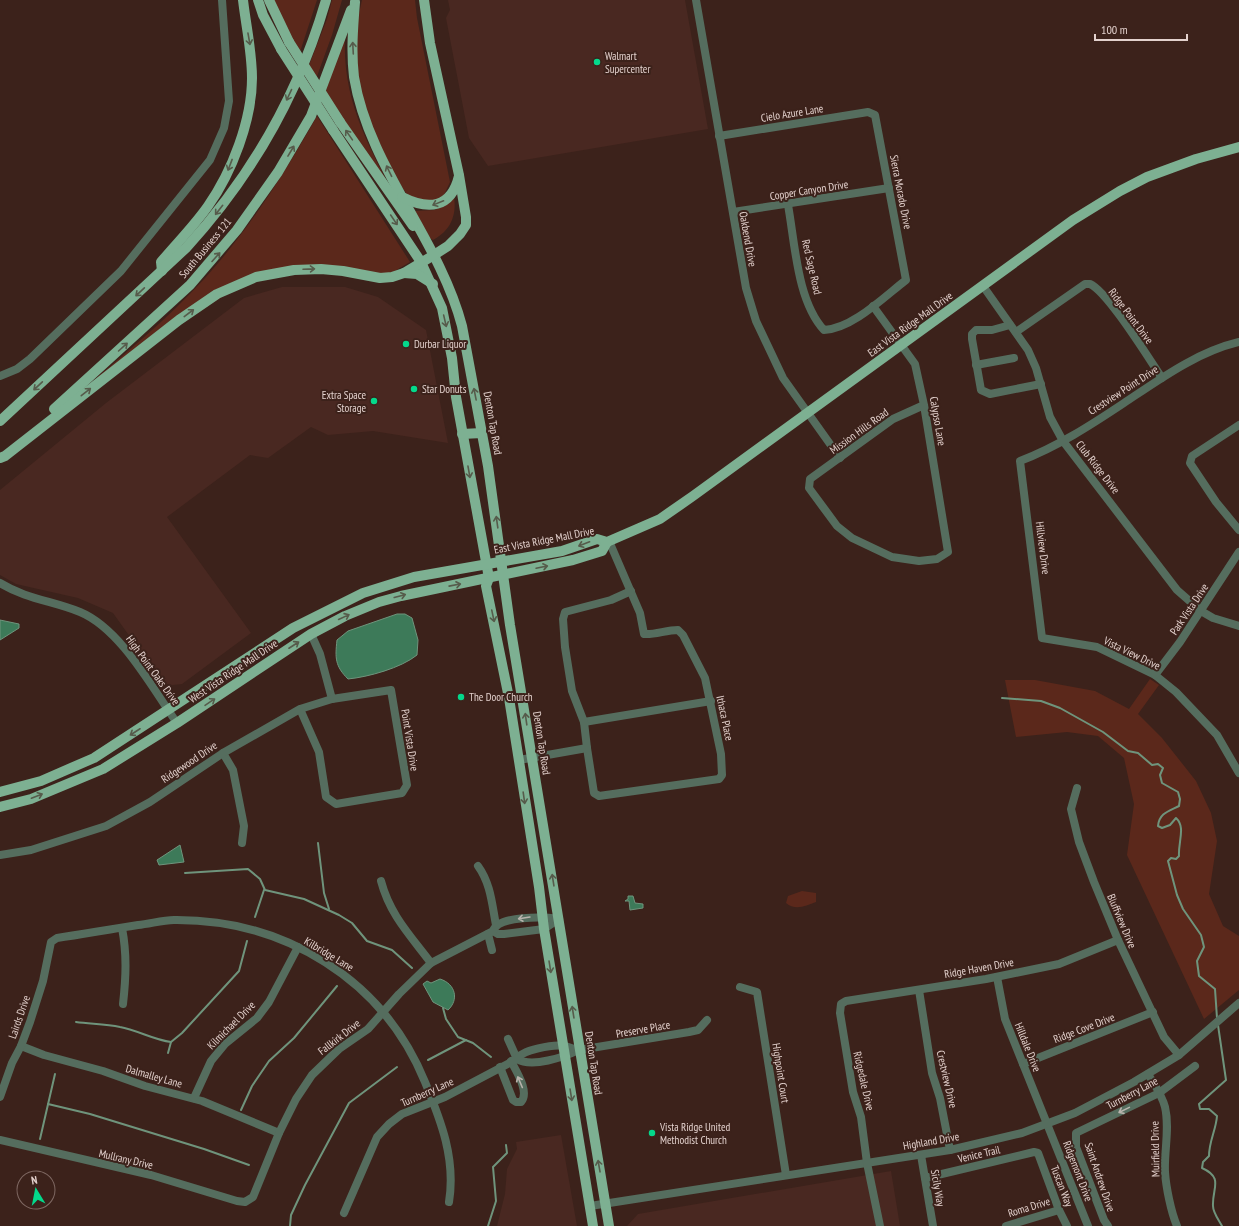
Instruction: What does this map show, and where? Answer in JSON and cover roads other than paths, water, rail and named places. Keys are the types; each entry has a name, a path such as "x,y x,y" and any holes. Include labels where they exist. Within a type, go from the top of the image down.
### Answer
{"main road":[{"path":"162,271 161,262 208,206 228,171 244,130 250,104 252,79 251,48 243,0"},
{"path":"258,0 263,15 281,49 421,262 433,284 447,326 462,434 489,578 486,586 509,698 544,929 593,1226"},
{"path":"269,0 289,42 340,122 412,225 422,235"},
{"name":"South Business 121","path":"0,421 162,271 208,224 256,158 278,119 305,61 326,0"},
{"path":"424,0 430,43 459,174 466,217 466,225 446,253 442,268"},
{"path":"355,1 352,44 354,77 360,103 378,150 422,235"},
{"name":"South Business 121","path":"0,458 190,285 226,246 278,172 311,116 355,1"},
{"name":"East Vista Ridge Mall Drive","path":"489,578 580,558 602,551 608,542 660,519 808,414 1073,220 1120,191 1166,169 1239,147"},
{"path":"402,197 417,205 432,206 451,195 456,186 459,174"},
{"name":"Denton Tap Road","path":"422,235 442,268 457,305 462,326 482,433 502,560 505,596 522,691 531,758 559,919 579,1050 608,1221"},
{"path":"0,458 5,456 200,305 237,285 256,277 294,270 321,269 343,271 380,278 392,277 404,273 434,255 454,240"},
{"path":"404,273 417,274 433,284"},
{"path":"462,434 482,433"},
{"name":"East Vista Ridge Mall Drive","path":"486,564 502,560 562,551 597,539 608,542"},
{"name":"West Vista Ridge Mall Drive","path":"0,792 41,781 94,758 168,711 247,657 310,618 363,593 414,576 486,564"},
{"name":"West Vista Ridge Mall Drive","path":"0,807 38,796 103,769 177,724 311,634 345,616 379,602 421,591 489,578"},
{"path":"310,618 311,634"}],"street":[{"path":"0,376 27,362 107,286 142,247 210,160 224,128 229,101 222,0"},
{"name":"Oakbend Drive","path":"696,0 746,288 756,321 783,378 840,458"},
{"name":"Cielo Azure Lane","path":"719,136 868,112"},
{"name":"Sierra Morado Drive","path":"868,112 875,116 906,280 873,306"},
{"name":"Copper Canyon Drive","path":"733,212 788,205 889,188"},
{"name":"Red Sage Road","path":"788,205 804,291 817,323 824,330 835,330 873,306"},
{"name":"Ridge Point Drive","path":"1016,332 1085,284 1090,284 1110,304 1126,324 1162,378"},
{"name":"Club Ridge Drive","path":"983,286 1016,332 1036,368 1050,417 1063,441 1177,590 1201,611 1213,618 1239,626"},
{"name":"Calypso Lane","path":"810,479 809,488 837,526 852,538 892,557 919,560 937,559 948,552 924,405 915,364 903,345 873,306"},
{"path":"1010,325 992,330 975,331 972,339 980,387 987,393 1041,384"},
{"name":"Crestview Point Drive","path":"1020,461 1063,441 1162,378 1204,354 1239,342"},
{"path":"976,364 1014,358"},
{"name":"Mission Hills Road","path":"810,479 893,419 924,405"},
{"path":"1239,425 1192,456 1190,463 1216,502 1239,530"},
{"name":"Hillview Drive","path":"1020,461 1042,638"},
{"name":"Ithaca Place","path":"587,748 594,794 599,796 719,779 722,775 721,754 705,678 683,635 678,630 665,630 651,634 644,634 640,613 608,542"},
{"name":"Park Vista Drive","path":"1156,676 1201,611 1239,552"},
{"name":"High Point Oaks Drive","path":"0,583 15,592 80,612 97,621 124,647 177,724"},
{"path":"519,760 587,748 584,722 572,691 564,647 563,619 566,612 611,600 631,591"},
{"path":"311,634 320,654 332,699"},
{"name":"Vista View Drive","path":"1042,638 1097,647 1156,676 1176,692 1198,714 1216,735 1238,770"},
{"name":"Ridgewood Drive","path":"0,855 31,850 106,826 150,802 223,753 300,709 332,699 391,690"},
{"name":"Point Vista Drive","path":"300,709 319,752 326,796 336,804 402,793 407,785 391,690"},
{"path":"584,722 711,701"},
{"path":"223,753 233,770 244,826 242,843"},
{"name":"Bluffview Drive","path":"1077,788 1071,809 1079,842 1118,940 1164,1037 1178,1055"},
{"path":"478,866 489,885 492,950"},
{"path":"381,881 386,900 392,912 431,963"},
{"name":"Fallkirk Drive","path":"245,1202 253,1197 279,1133 296,1099 312,1075 326,1060 368,1029 399,994 431,963 509,921 542,916 559,919"},
{"path":"492,930 498,934 504,934 544,929 559,919"},
{"name":"Kilbridge Lane","path":"51,942 57,938 173,920 204,921 232,924 278,938 334,966 367,993 400,1032 412,1051 433,1102 448,1146 451,1166 449,1202"},
{"path":"122,928 126,948 127,968 123,1004"},
{"name":"Ridge Haven Drive","path":"841,1004 846,1001 997,977 1059,964 1118,940"},
{"name":"Lairds Drive","path":"0,1097 12,1063 21,1046 43,981 51,942"},
{"name":"Kilmichael Drive","path":"194,1098 211,1061 225,1044 257,1018 269,1002 298,947"},
{"name":"Hilldale Drive","path":"997,977 1005,1019 1048,1123"},
{"name":"Highpoint Court","path":"740,987 757,992 786,1175"},
{"name":"Crestview Drive","path":"919,990 932,1073 940,1098 950,1150"},
{"name":"Highland Drive","path":"590,1206 950,1150 1022,1133 1110,1096 1148,1074 1178,1055 1239,1003"},
{"name":"Ridgedale Drive","path":"841,1004 840,1013 853,1092 861,1117 867,1163 880,1226"},
{"name":"Ridge Cove Drive","path":"1023,1064 1153,1012"},
{"name":"Preserve Place","path":"579,1050 698,1030 707,1020"},
{"path":"500,1067 513,1100 516,1102 521,1102 525,1095 508,1039"},
{"name":"Turnberry Lane","path":"344,1213 377,1138 402,1114 433,1102 469,1085 514,1060 524,1052 563,1045 579,1050"},
{"name":"Dalmalley Lane","path":"21,1046 44,1055 103,1071 145,1086 194,1098 279,1133"},
{"path":"514,1060 526,1063 565,1057 579,1050"},
{"name":"Turnberry Lane","path":"1076,1133 1159,1093 1195,1066"},
{"name":"Muirfield Drive","path":"1148,1074 1159,1093 1165,1108 1168,1147 1165,1172 1177,1226"},
{"name":"Ridgemont Drive","path":"1048,1123 1088,1226"},
{"name":"Saint Andrew Drive","path":"1076,1133 1076,1147 1104,1220 1108,1226"},
{"name":"Mullrany Drive","path":"0,1140 151,1175 245,1202"},
{"name":"Venice Trail","path":"925,1178 1034,1152 1038,1153"},
{"name":"Tuscan Way","path":"1038,1153 1059,1210 1067,1226"},
{"name":"Sicily Way","path":"921,1154 933,1226"},
{"name":"Roma Drive","path":"1006,1226 1059,1210"}],"waterway":[{"path":"1002,698 1041,701 1060,708 1103,732 1128,751 1138,753 1152,765 1158,764 1163,768 1160,775 1162,783 1178,792 1180,799 1179,806 1162,815 1158,826 1162,828 1170,825 1176,818 1181,826 1179,856 1176,859 1171,858 1168,861 1177,895 1183,909 1201,935 1204,947 1197,961 1199,976 1215,989 1217,1018"},
{"path":"318,843 324,893 329,909"},
{"path":"185,873 248,869 260,879 265,890 304,899 339,915 352,923 367,941 392,950 412,968"},
{"path":"255,917 264,890"},
{"path":"168,1053 171,1042 182,1033 239,971 247,941"},
{"path":"241,1110 252,1086 269,1061 294,1038 337,986"},
{"path":"443,1008 446,1019 458,1037 473,1043 491,1057"},
{"path":"76,1022 120,1027 171,1042"},
{"path":"1218,1025 1226,1080 1199,1104 1200,1109 1209,1109 1217,1116 1209,1156 1203,1162 1202,1168 1209,1172 1215,1180 1213,1209 1222,1226"},
{"path":"428,1060 466,1040"},
{"path":"290,1226 291,1215 305,1185 349,1103 397,1067"},
{"path":"40,1139 55,1074"},
{"path":"48,1104 90,1114 204,1149 249,1165"},
{"path":"488,1226 496,1201 493,1167 507,1153 506,1145"}],"place":[{"name":"Walmart Supercenter","path":"597,62"},
{"name":"Durbar Liquor","path":"406,344"},
{"name":"Star Donuts","path":"414,389"},
{"name":"Extra Space Storage","path":"374,401"},
{"name":"The Door Church","path":"461,697"},
{"name":"Vista Ridge United Methodist Church","path":"652,1133"}]}
